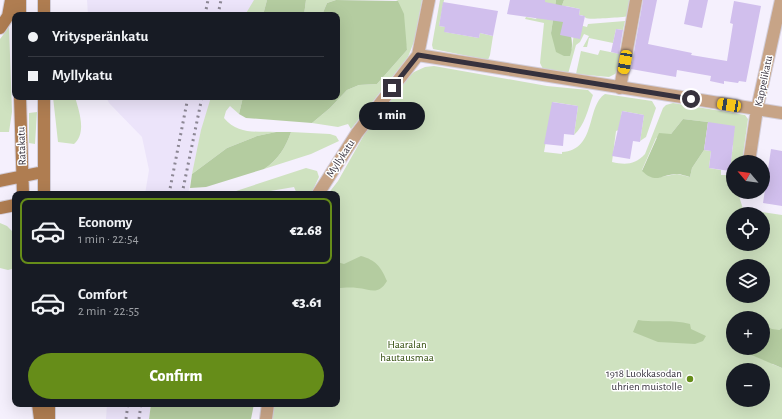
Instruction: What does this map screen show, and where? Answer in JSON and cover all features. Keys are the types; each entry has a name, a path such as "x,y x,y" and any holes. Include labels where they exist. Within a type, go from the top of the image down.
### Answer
{"main road":[{"path":"0,28 8,16 11,0"},
{"path":"20,0 20,12"},
{"path":"44,0 44,12"},
{"name":"Ratakatu","path":"20,100 23,191"},
{"name":"Ratakatu","path":"44,100 44,191"},
{"path":"0,181 43,172"},
{"path":"0,208 12,206"},
{"path":"38,407 40,419"},
{"path":"49,407 49,419"}],"street":[{"name":"Myllykatu","path":"320,191 357,133 418,55 429,0"},
{"path":"620,88 636,0"},
{"name":"Kappelikatu","path":"750,155 757,109 781,0"},
{"path":"418,55 782,114"},
{"path":"266,419 268,407"}],"shaded area":[{"path":"87,0 267,0 261,12 88,12"},
{"path":"108,100 220,100 192,174 189,191 146,191 149,170 142,137"},
{"path":"107,407 151,407 149,419 106,419"}],"green space":[{"path":"254,0 267,0 264,12 247,12"},
{"path":"267,0 306,0 304,12 264,12"},
{"path":"306,0 336,0 327,3 323,12 304,12"},
{"path":"336,0 398,1 404,14 407,50 377,84 359,85 347,90 340,97 340,12 323,12 327,3"},
{"path":"396,0 422,0 415,39 408,57 351,129 348,124 338,127 312,123 338,100 340,100 340,97 347,90 359,85 377,84 407,50 398,1"},
{"path":"440,0 444,0 439,26 445,27 445,32 479,38 480,33 493,36 488,60 433,49 432,45"},
{"path":"545,0 556,0 551,33 572,49 575,24 587,27 588,24 625,21 623,30 616,29 613,43 589,38 587,47 583,47 589,36 584,34 580,42 576,45 568,74 543,69 540,63 544,23 525,19 526,17 536,19"},
{"path":"556,0 564,0 561,8 571,38 572,50 570,56 564,56 556,52 551,33"},
{"path":"564,0 632,0 630,16 588,19 579,15 580,9 566,6 561,8"},
{"path":"9,27 12,112 9,132 0,132 0,39"},
{"path":"600,50 620,54 617,73 609,77 576,74 581,51 598,55"},
{"name":"Haaralan hautausmaa","path":"434,66 547,86 588,90 593,95 584,122 574,135 578,106 553,102 544,152 562,154 562,152 573,149 581,144 590,127 595,108 599,100 605,94 652,101 656,108 646,137 640,141 644,115 622,111 619,130 616,131 612,162 626,164 634,162 645,154 663,108 666,105 673,103 745,115 748,119 743,155 732,155 733,145 708,122 683,119 671,134 656,138 642,170 655,178 677,174 690,177 692,168 704,150 711,151 709,168 721,170 721,175 726,175 726,199 740,199 742,207 726,207 726,251 770,251 770,213 782,215 782,328 779,330 772,364 782,368 782,419 271,419 273,407 340,407 340,191 330,191 338,181 373,119 406,79 414,72 425,67"},
{"path":"53,100 76,100 81,122 78,139 74,144 58,142"},
{"path":"210,100 242,100 239,114 230,106 226,111 224,118 229,123 241,130 254,132 276,132 257,136 227,148 192,174 201,130"},
{"path":"242,100 338,100 312,123 246,118 239,114"},
{"path":"37,112 35,144 29,143 29,113"},
{"path":"683,119 708,122 704,150 692,168 690,177 672,174 655,178 647,175 642,171 659,133 671,134"},
{"path":"276,132 291,132 281,153 264,169 206,187 190,188 192,174 227,148 257,136"},
{"path":"291,132 330,134 336,136 339,141 311,154 264,169 281,153"},
{"path":"306,168 317,171 319,177 312,191 296,191 294,187 270,191 236,191"},
{"path":"0,223 7,226 12,231 12,269 8,270 0,268"},
{"path":"361,256 374,262 383,272 387,281 384,286 377,290 340,288 340,263 344,264"},
{"path":"638,320 690,324 691,329 706,336 703,341 695,344 658,342 633,332"},
{"path":"770,328 779,330 782,328 782,368 751,355 770,355"},
{"path":"151,407 253,407 251,419 149,419"}],"building":[{"path":"510,0 545,0 545,2 580,9 579,15 585,16 580,39 560,35 563,22 507,14"},
{"path":"643,0 657,0 648,44 692,53 691,55 727,61 733,24 730,23 734,1 761,6 746,82 739,81 738,83 724,81 724,84 710,81 711,76 677,70 676,77 631,69"},
{"path":"689,0 708,0 702,28 684,24"},
{"path":"443,2 498,11 493,36 480,33 479,38 444,32 445,27 439,26"},
{"path":"616,29 623,30 619,54 611,52"},
{"path":"552,102 578,106 574,135 564,134 563,146 544,144"},
{"path":"622,111 644,115 640,142 633,141 630,159 612,156"},
{"path":"708,122 735,126 732,155 726,155 726,170 709,168 711,151 704,150"},
{"path":"771,149 782,151 782,206 763,203 764,199 770,199"}],"railway":[{"path":"206,12 208,0"},
{"path":"219,12 221,0"},
{"path":"170,191 187,100"},
{"path":"183,191 201,100"},
{"path":"126,419 128,407"},
{"path":"139,419 141,407"}],"place":[{"name":"1918 Luokkasodan uhrien muistolle","path":"690,379"}],"route":[{"path":"392,88 418,55 691,99"}]}
